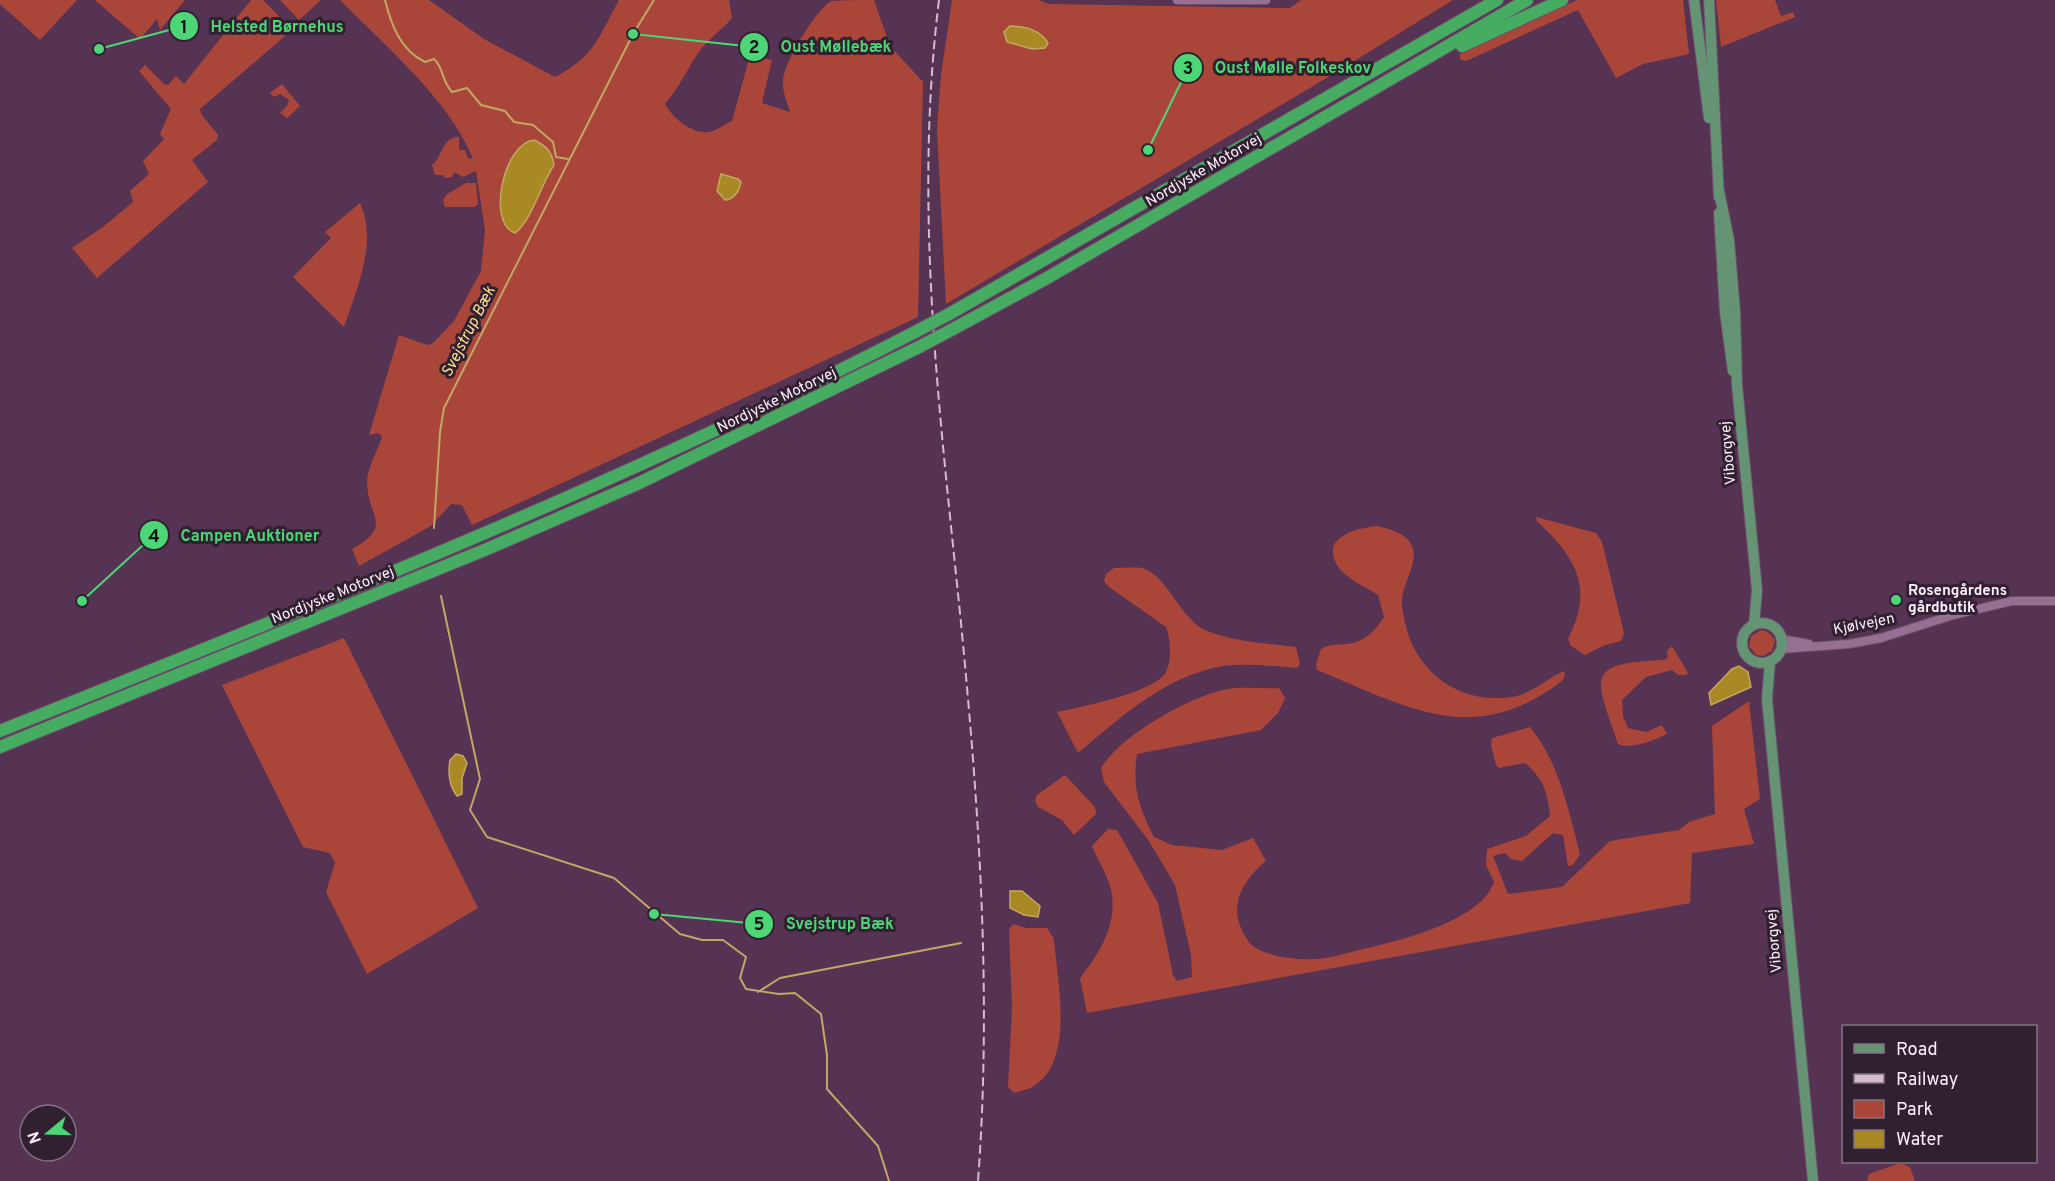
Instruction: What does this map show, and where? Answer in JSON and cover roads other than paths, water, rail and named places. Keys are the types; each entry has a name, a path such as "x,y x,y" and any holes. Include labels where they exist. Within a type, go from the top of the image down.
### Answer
{"highway":[{"path":"1290,120 1386,57 1484,0"},
{"name":"Nordjyske Motorvej","path":"0,731 249,631 633,469 916,331 1497,0"},
{"name":"Nordjyske Motorvej","path":"0,747 486,549 638,484 919,347 1258,157 1527,0"},
{"path":"1258,157 1463,46 1562,0"}],"main road":[{"name":"Viborgvej","path":"1694,0 1705,94 1715,147"},
{"name":"Viborgvej","path":"1709,0 1720,252 1731,359 1737,385 1757,590 1754,625"},
{"name":"Viborgvej","path":"1757,590 1767,624"},
{"path":"1767,624 1777,631 1781,644 1770,661 1757,662 1747,656 1742,645 1745,633 1754,625 1767,624"},
{"name":"Viborgvej","path":"1767,699 1770,661"},
{"name":"Viborgvej","path":"1757,662 1767,699 1813,1181"}],"street":[{"path":"1177,0 1266,0"},
{"name":"Kjølvejen","path":"1781,644 1849,644 1881,638 1963,612 2012,601 2055,601"}],"water":[{"path":"1010,26 1032,30 1048,43 1045,48 1032,49 1007,42 1004,32"},
{"path":"534,140 548,150 554,165 526,220 515,233 506,226 502,215 500,200 502,184 514,154 523,144"},
{"path":"721,174 741,182 736,194 725,200 717,191"},
{"path":"1739,666 1748,672 1751,687 1711,705 1709,693 1732,669"},
{"path":"456,754 463,756 467,763 462,778 462,794 457,796 452,788 449,774 450,760"},
{"path":"1010,891 1022,891 1040,906 1038,917 1024,915 1010,908"}],"waterway":[{"path":"385,0 390,18 403,43 409,51 425,62 434,59 452,92 467,88 481,105 505,111 514,122 533,125 553,142 556,157 568,159"},
{"name":"Svejstrup Bæk","path":"434,528 440,432 444,408 633,34 654,0"},
{"name":"Svejstrup Bæk","path":"441,596 480,779 470,810 487,837 614,878 680,934 702,940 723,940 746,957 740,978 746,989 779,994 795,993 821,1014 827,1055 827,1089 878,1146 889,1181"},
{"path":"758,992 780,978 961,943"}],"railway":[{"path":"939,0 932,78 929,234 938,390 961,623 978,832 984,971 984,1041 978,1181"}],"place":[{"name":"Oust Møllebæk","path":"633,34"},
{"name":"Helsted Børnehus","path":"99,49"},
{"name":"Oust Mølle Folkeskov","path":"1148,150"},
{"name":"Rosengårdens gårdbutik","path":"1896,600"},
{"name":"Campen Auktioner","path":"82,601"},
{"name":"Svejstrup Bæk","path":"654,914"}]}
